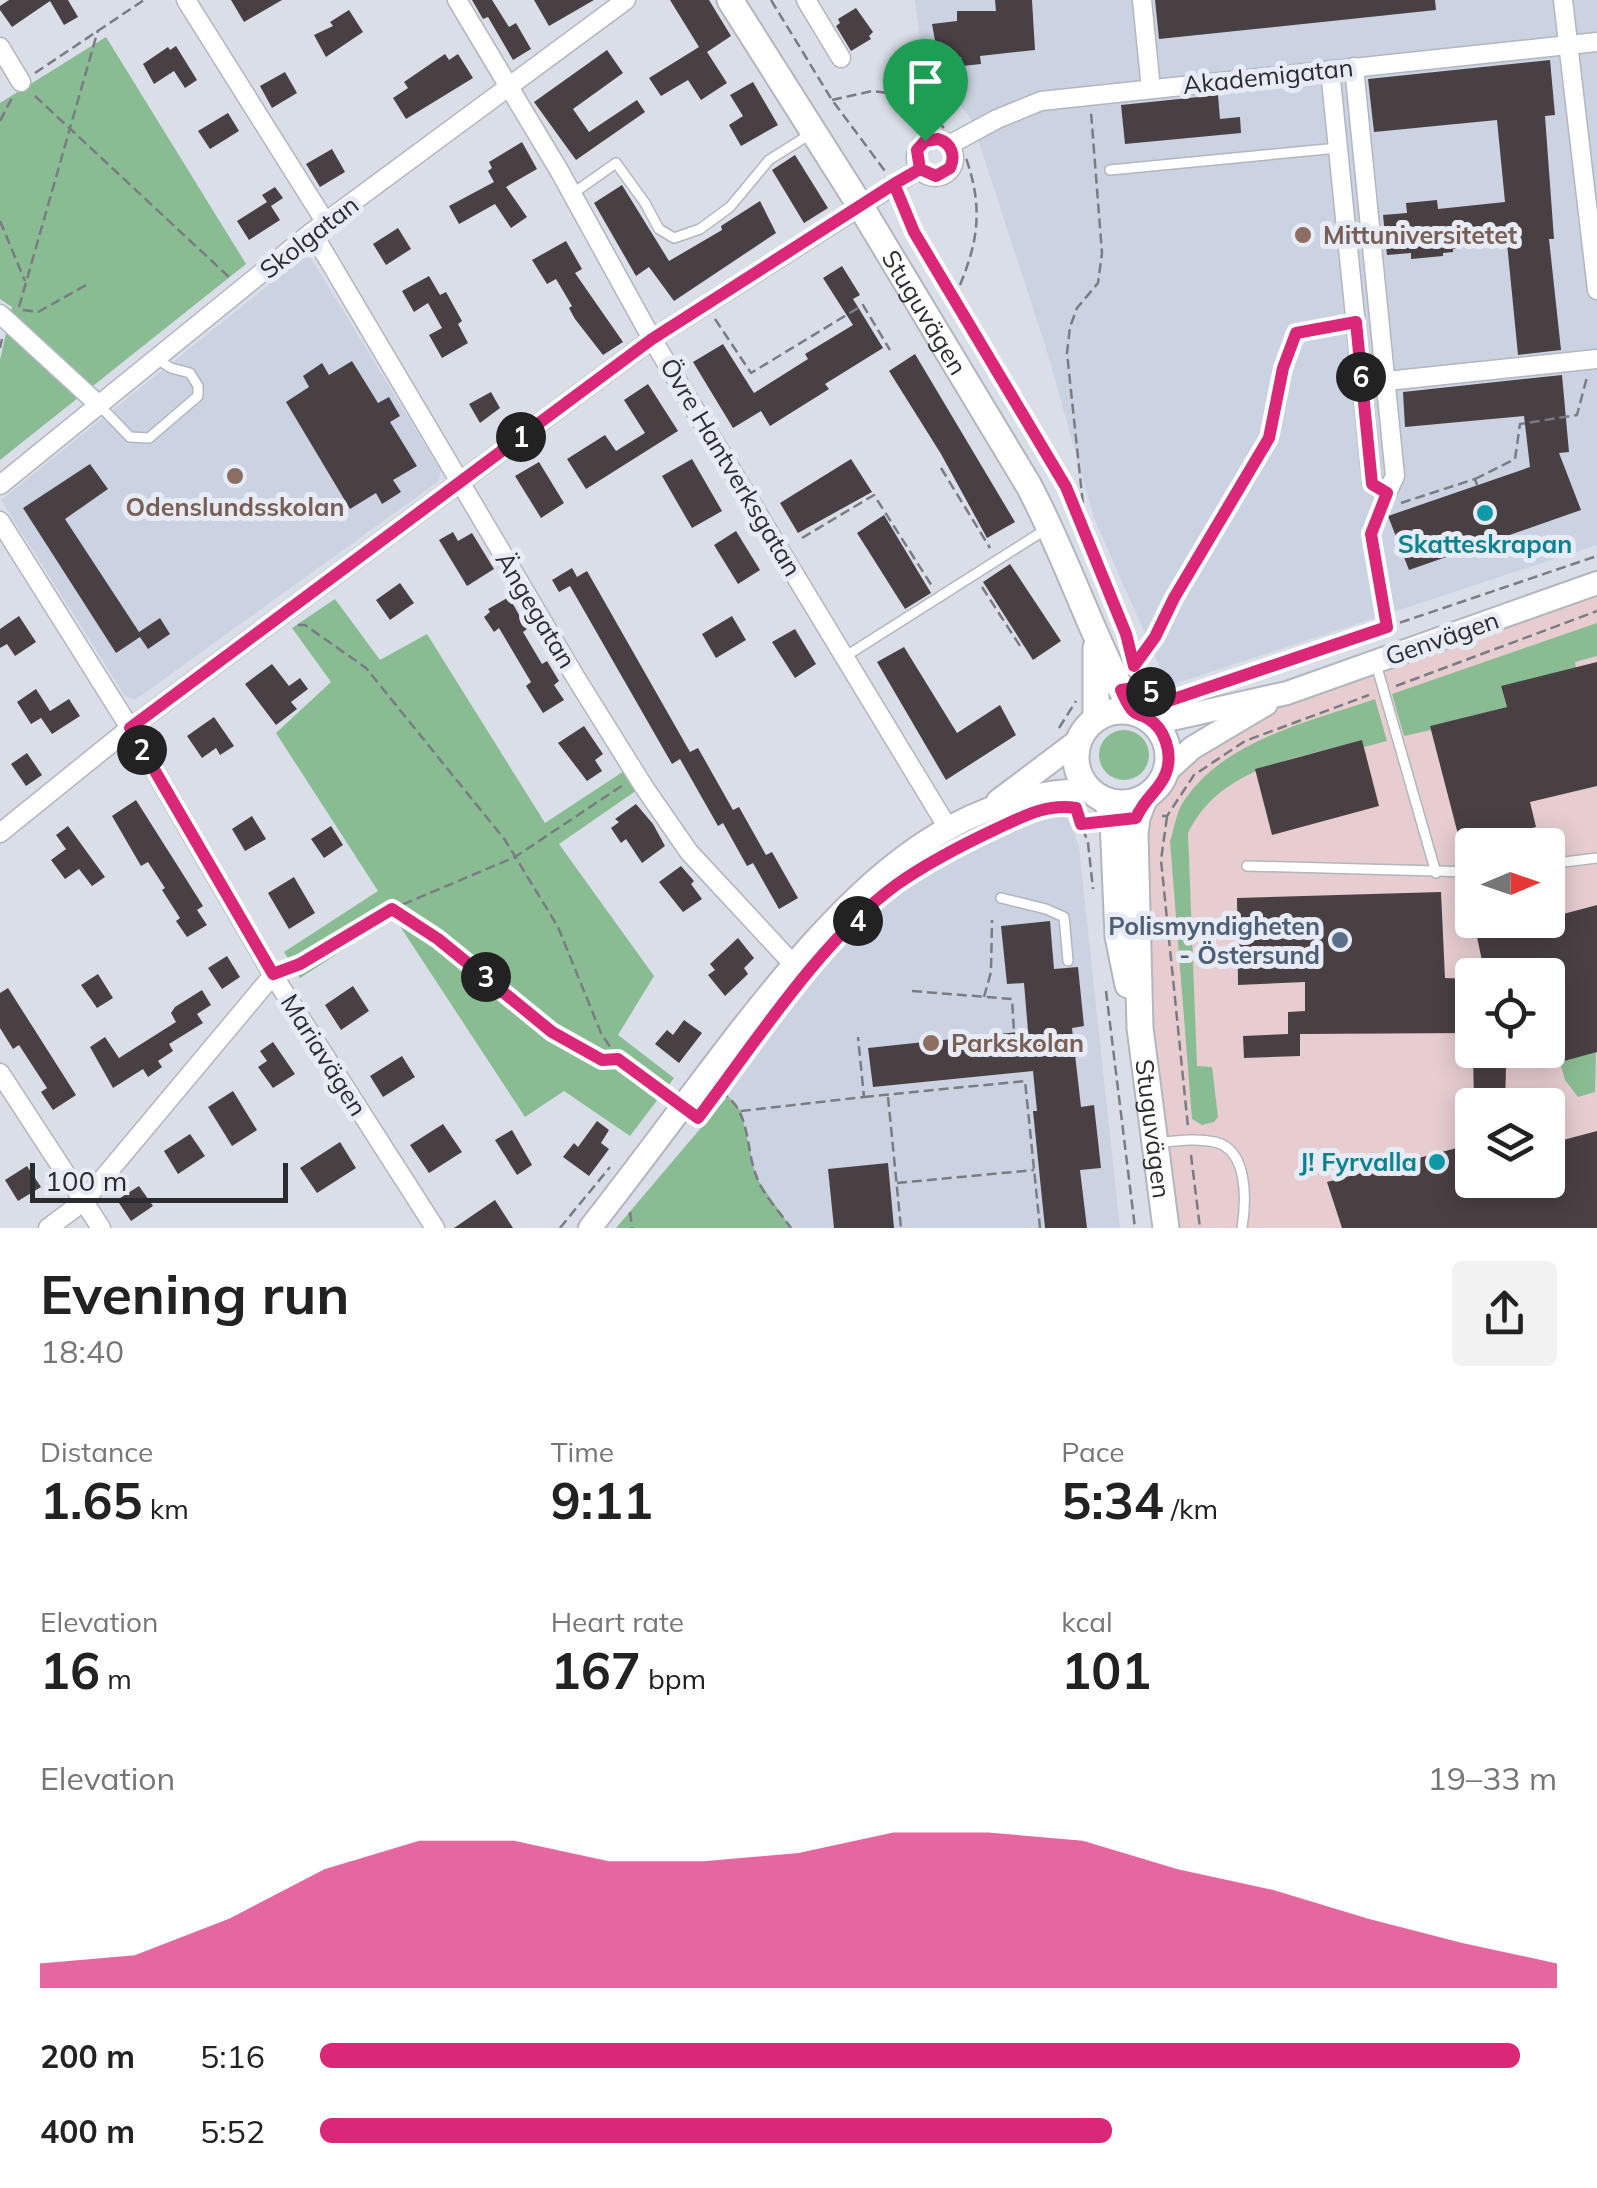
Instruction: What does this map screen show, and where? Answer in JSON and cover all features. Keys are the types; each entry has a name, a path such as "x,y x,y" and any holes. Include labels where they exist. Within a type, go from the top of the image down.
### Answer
{"main road":[{"name":"Stuguvägen","path":"730,0 861,206 1050,526 1124,705"},
{"path":"1124,705 1164,737 1169,754 1167,771 1140,808 1088,794 1076,758 1079,740 1124,705"},
{"name":"Stuguvägen","path":"1088,794 1113,820 1118,936 1140,1028 1166,1228"},
{"name":"Stuguvägen","path":"1140,808 1140,1028"}],"street":[{"name":"Ängegatan","path":"186,0 460,482 637,776 689,852 792,964"},
{"name":"Övre Hantverksgatan","path":"458,0 652,339 948,828"},
{"name":"Skolgatan","path":"0,485 319,228 626,0"},
{"path":"806,0 841,58"},
{"path":"1142,0 1151,89"},
{"path":"1563,0 1597,290"},
{"name":"Akademigatan","path":"949,145 998,118 1041,101 1596,43"},
{"path":"0,46 21,82"},
{"path":"1330,70 1372,484 1393,498 1395,476 1354,67"},
{"path":"938,139 949,145 953,162 946,172 936,176 920,169 916,157 920,145 938,139"},
{"path":"0,833 130,728 652,339 920,169"},
{"path":"1340,172 1365,170"},
{"path":"9,312 100,406"},
{"path":"1362,383 1594,360"},
{"name":"Mariavägen","path":"0,521 130,728 273,974 435,1228"},
{"name":"Genvägen","path":"1167,771 1192,748 1286,692 1597,583"},
{"name":"Genvägen","path":"1124,705 1286,692"},
{"path":"590,1228 792,964 838,912 884,872 948,828 987,809 1079,740"},
{"path":"987,809 1088,794"},
{"path":"48,1228 84,1202 273,974"},
{"path":"0,1074 101,1228"}],"lane":[{"path":"572,194 616,163 658,229 674,238 700,229 730,207 769,160 815,132"},
{"path":"1110,170 1338,148"},
{"path":"100,406 130,437 149,438 198,396 198,386 190,374 156,360"},
{"path":"846,656 1050,526"},
{"path":"1375,661 1436,873"},
{"path":"1565,862 1597,858"},
{"path":"1247,866 1455,872"},
{"path":"1001,898 1064,917 1068,961"},
{"path":"1154,1143 1219,1142 1234,1156 1246,1194 1242,1228"}],"path":[{"path":"0,121 21,82 144,0"},
{"path":"771,0 832,100 894,184 914,232 1066,487 1126,634 1134,666"},
{"path":"88,284 38,312 9,312 26,282 98,30"},
{"path":"21,82 242,289"},
{"path":"1086,539 1067,353 1077,308 1098,283 1102,253 1088,96"},
{"path":"0,221 26,282"},
{"path":"706,305 751,373 863,305 890,350"},
{"path":"1124,705 1134,666 1155,637 1269,438 1283,368 1296,333 1356,322"},
{"path":"1387,627 1371,534 1393,498 1476,482 1515,459 1520,424 1577,415 1594,360"},
{"path":"941,468 996,558"},
{"path":"802,538 874,495 938,596"},
{"path":"1189,694 1597,556"},
{"path":"973,573 1022,649"},
{"path":"1200,1228 1162,860 1167,816 1194,776 1245,741 1597,611"},
{"path":"274,622 305,625 366,668 515,857 558,927 601,1034 618,1059 683,1106"},
{"path":"1056,758 1051,743 1074,702 1124,705 1171,700"},
{"path":"273,974 300,964 392,909 515,857 637,776"},
{"path":"1088,794 1088,842 1095,900"},
{"path":"1140,808 1167,816"},
{"path":"392,909 438,939 552,1032 602,1060 618,1059"},
{"path":"984,997 991,972 992,920"},
{"path":"1104,978 1135,1228"},
{"path":"912,990 1012,999 1014,1032"},
{"path":"858,1038 864,1098"},
{"path":"741,1111 1025,1081 1040,1228"},
{"path":"718,1091 741,1111 756,1177 791,1228"},
{"path":"888,1096 901,1228"},
{"path":"896,1183 1034,1170"},
{"path":"620,1216 629,1205 632,1228"}],"shaded area":[{"name":"Mittuniversitetet","path":"915,0 1597,0 1597,545 1168,686 1094,518 1046,348 972,121 921,49"},
{"name":"Odenslundsskolan","path":"302,258 311,258 441,471 439,481 135,700 125,696 1,500"},
{"path":"1597,583 1597,1228 1165,1228 1137,818 1167,771 1287,693"},
{"name":"Parkskolan","path":"1059,810 1071,824 1079,847 1120,1228 791,1228 756,1177 741,1111 728,1096 731,1083 791,1002 856,928 903,885 972,846 1035,816"}],"green space":[{"path":"106,37 246,264 0,460 0,360 12,307 0,299 0,103"},
{"path":"335,599 380,660 427,634 545,823 624,771 637,790 559,844 654,976 618,1035 674,1078 630,1136 564,1091 525,1117 394,917 300,978 284,952 378,891 276,733 331,682 292,628"},
{"path":"1597,623 1597,656 1575,662 1576,668 1501,687 1507,707 1404,736 1392,694"},
{"path":"1375,699 1387,741 1364,747 1361,741 1287,760 1240,779 1202,811 1188,833 1197,1066 1212,1067 1218,1117 1202,1125 1192,1119 1170,841 1180,808 1199,782 1243,749 1295,725"},
{"path":"1124,730 1142,737 1149,755 1142,773 1124,780 1106,773 1099,755 1106,737"},
{"path":"1596,1052 1595,1092 1578,1097 1565,1080 1562,1068 1565,1068 1565,1061"},
{"path":"728,1096 741,1111 756,1177 791,1228 616,1228"}],"building":[{"path":"9,0 68,0 78,17 64,25 50,1 12,27 0,10"},
{"path":"231,0 282,0 244,22"},
{"path":"472,0 492,0 509,27 516,23 531,49 513,60 488,17 483,19"},
{"path":"534,0 594,0 549,26"},
{"path":"670,0 709,0 731,36 707,52 727,83 701,100 688,80 661,96 649,78 699,47"},
{"path":"995,0 1032,0 1035,50 980,56 981,64 962,66 961,57 944,59 942,46 936,46 932,24 957,21 957,11 996,11"},
{"path":"1155,0 1435,0 1436,10 1159,39"},
{"path":"856,8 873,32 871,39 851,51 836,26 840,23 838,19"},
{"path":"349,10 363,32 326,57 314,35 333,26 330,22"},
{"path":"176,46 197,80 185,88 174,71 154,84 143,64"},
{"path":"607,50 623,73 573,109 589,132 637,100 645,112 576,160 534,102"},
{"path":"445,54 449,60 458,54 473,78 406,119 393,98 408,88 404,82"},
{"path":"1550,60 1555,115 1545,116 1554,239 1549,239 1561,350 1518,355 1507,243 1453,249 1443,256 1411,259 1411,253 1387,255 1383,215 1407,213 1406,203 1437,200 1438,209 1505,202 1497,120 1374,132 1368,79"},
{"path":"285,72 297,93 272,108 260,86"},
{"path":"753,82 778,125 741,146 729,125 743,116 730,95"},
{"path":"1218,95 1220,119 1240,117 1241,133 1125,144 1121,105"},
{"path":"228,113 239,131 210,149 198,131"},
{"path":"522,142 537,169 506,187 527,217 511,228 495,204 459,224 449,206 494,182 488,171 492,168 489,162"},
{"path":"332,149 345,172 320,187 306,164"},
{"path":"795,155 828,208 804,223 772,170"},
{"path":"622,185 669,261 722,230 721,226 760,201 776,233 674,301 649,267 636,276 594,203"},
{"path":"275,187 283,198 271,206 280,220 249,240 237,221 267,202 262,195"},
{"path":"398,228 411,249 386,265 373,244"},
{"path":"566,241 582,269 575,273 623,342 603,355 575,319 556,279 547,284 532,260"},
{"path":"842,266 860,295 853,299 883,348 825,384 829,389 770,426 761,411 733,428 693,362 723,344 754,393 808,359 805,354 853,325 823,278"},
{"path":"429,276 440,295 446,292 462,321 458,324 468,343 442,358 429,335 442,328 428,303 414,312 402,291"},
{"path":"915,354 1015,522 987,538 889,371"},
{"path":"352,361 378,403 389,397 400,416 390,422 417,466 393,480 401,492 382,504 376,493 350,509 286,402 309,387 303,376 322,363 329,375"},
{"path":"1562,375 1569,452 1559,453 1581,510 1409,570 1388,516 1530,467 1524,416 1405,427 1403,392"},
{"path":"648,384 678,431 586,489 567,459 605,435 616,451 645,433 624,400"},
{"path":"491,392 500,408 480,423 469,404"},
{"path":"692,459 722,511 692,528 662,476"},
{"path":"851,459 872,492 798,533 780,503"},
{"path":"539,462 564,503 541,518 515,476"},
{"path":"90,464 108,489 65,519 139,632 160,618 170,634 148,649 140,637 116,653 23,508"},
{"path":"884,515 931,593 905,609 857,533"},
{"path":"736,531 760,570 738,584 714,545"},
{"path":"453,532 458,541 472,533 494,569 467,586 439,540"},
{"path":"1010,564 1061,641 1033,660 983,582"},
{"path":"572,568 577,577 587,571 690,752 698,748 733,810 739,807 766,855 772,852 798,898 779,909 753,863 747,866 723,823 718,826 680,759 672,764 570,586 559,592 552,580"},
{"path":"400,583 414,603 390,620 376,600"},
{"path":"509,597 542,664 547,661 559,681 554,685 564,700 543,713 526,686 531,682 499,628 494,632 484,617 490,612 488,609"},
{"path":"19,616 36,642 15,656 7,644 0,648 0,629"},
{"path":"732,616 746,640 716,658 702,634"},
{"path":"795,629 816,664 795,678 772,642"},
{"path":"904,647 957,733 1000,705 1016,735 946,780 877,662"},
{"path":"1597,662 1597,786 1530,802 1536,827 1456,828 1430,726 1507,707 1501,686"},
{"path":"272,664 289,686 300,678 308,689 291,702 297,709 276,725 245,684"},
{"path":"36,689 50,711 69,699 80,716 52,734 41,718 31,724 17,702"},
{"path":"214,717 234,746 220,755 216,748 202,758 187,736"},
{"path":"584,726 603,754 595,760 602,771 587,781 558,743"},
{"path":"1362,740 1379,806 1272,835 1255,769"},
{"path":"27,753 42,775 26,786 11,764"},
{"path":"136,800 203,906 197,910 207,925 187,937 162,890 165,888 148,862 141,866 112,816"},
{"path":"636,804 665,846 642,863 626,839 621,843 611,828 619,822 615,819"},
{"path":"252,816 266,839 245,851 232,829"},
{"path":"68,826 105,877 92,886 79,869 65,879 51,860 66,849 56,835"},
{"path":"331,826 343,845 324,858 311,839"},
{"path":"681,866 702,899 683,912 659,882"},
{"path":"294,877 315,913 289,929 268,893"},
{"name":"Polismyndigheten - Östersund","path":"1441,892 1445,978 1455,978 1455,1033 1300,1034 1300,1056 1244,1058 1243,1036 1288,1034 1288,1012 1305,1011 1305,982 1238,985 1237,898"},
{"path":"1597,905 1597,1052 1565,1061 1565,958 1481,958 1477,938 1565,938 1565,914"},
{"path":"1050,921 1054,969 1078,967 1084,1026 1072,1028 1081,1107 1094,1105 1101,1168 1080,1170 1087,1228 1045,1228 1033,1111 1037,1111 1033,1071 873,1087 868,1048 1028,1031 1024,983 1007,984 1001,926"},
{"path":"738,938 754,958 744,968 748,974 725,996 708,975 715,970 710,964"},
{"path":"227,956 240,977 222,989 208,968"},
{"path":"98,974 113,998 97,1008 81,985"},
{"path":"353,986 369,1011 341,1030 325,1005"},
{"path":"8,988 76,1095 53,1110 41,1092 47,1088 19,1045 13,1049 0,1028 0,993"},
{"path":"202,990 211,1005 197,1014 203,1023 169,1044 173,1051 158,1061 162,1067 148,1077 143,1069 113,1088 90,1047 105,1037 119,1058 176,1022 171,1013 175,1007"},
{"path":"684,1020 702,1033 679,1063 655,1044 667,1030 673,1035"},
{"path":"273,1042 295,1074 273,1088 258,1067 267,1061 260,1051"},
{"path":"402,1056 415,1077 383,1097 370,1076"},
{"path":"1473,1068 1506,1068 1505,1088 1474,1088"},
{"path":"233,1091 257,1130 232,1146 208,1107"},
{"path":"597,1121 609,1130 601,1143 609,1149 589,1176 563,1157 574,1143 578,1147"},
{"path":"443,1124 462,1152 429,1173 410,1145"},
{"path":"512,1130 532,1165 517,1175 495,1140"},
{"name":"J! Fyrvalla","path":"1597,1131 1597,1228 1342,1228 1327,1182 1455,1148 1455,1198 1565,1198 1565,1139"},
{"path":"190,1134 205,1156 178,1174 164,1151"},
{"path":"340,1142 356,1168 317,1193 300,1168"},
{"path":"888,1163 894,1228 834,1228 828,1169"},
{"path":"27,1166 41,1187 18,1201 5,1180"},
{"path":"139,1186 153,1206 131,1221 117,1200"},
{"path":"495,1200 513,1228 454,1228"}],"place":[{"name":"Mittuniversitetet","path":"1303,235"},
{"name":"Odenslundsskolan","path":"235,476"},
{"name":"Skatteskrapan","path":"1485,513"},
{"name":"Polismyndigheten - Östersund","path":"1340,940"},
{"name":"Parkskolan","path":"931,1043"},
{"name":"J! Fyrvalla","path":"1437,1162"}],"route":[{"path":"925,141 917,150 920,169 894,184 652,339 130,728 273,974 300,964 392,909 438,939 552,1032 602,1060 618,1059 698,1118 828,949 894,886 960,846 1027,814 1058,805 1076,808 1081,824 1136,818 1144,799 1158,787 1167,771 1169,754 1164,737 1154,724 1133,712 1121,690 1139,687 1171,700 1387,627 1371,534 1387,493 1372,484 1356,322 1296,333 1283,368 1269,438 1155,637 1134,666 1126,634 1066,487 914,232 894,184 908,176 920,169 936,176 950,168 954,156 949,145 938,139 925,141"}]}
